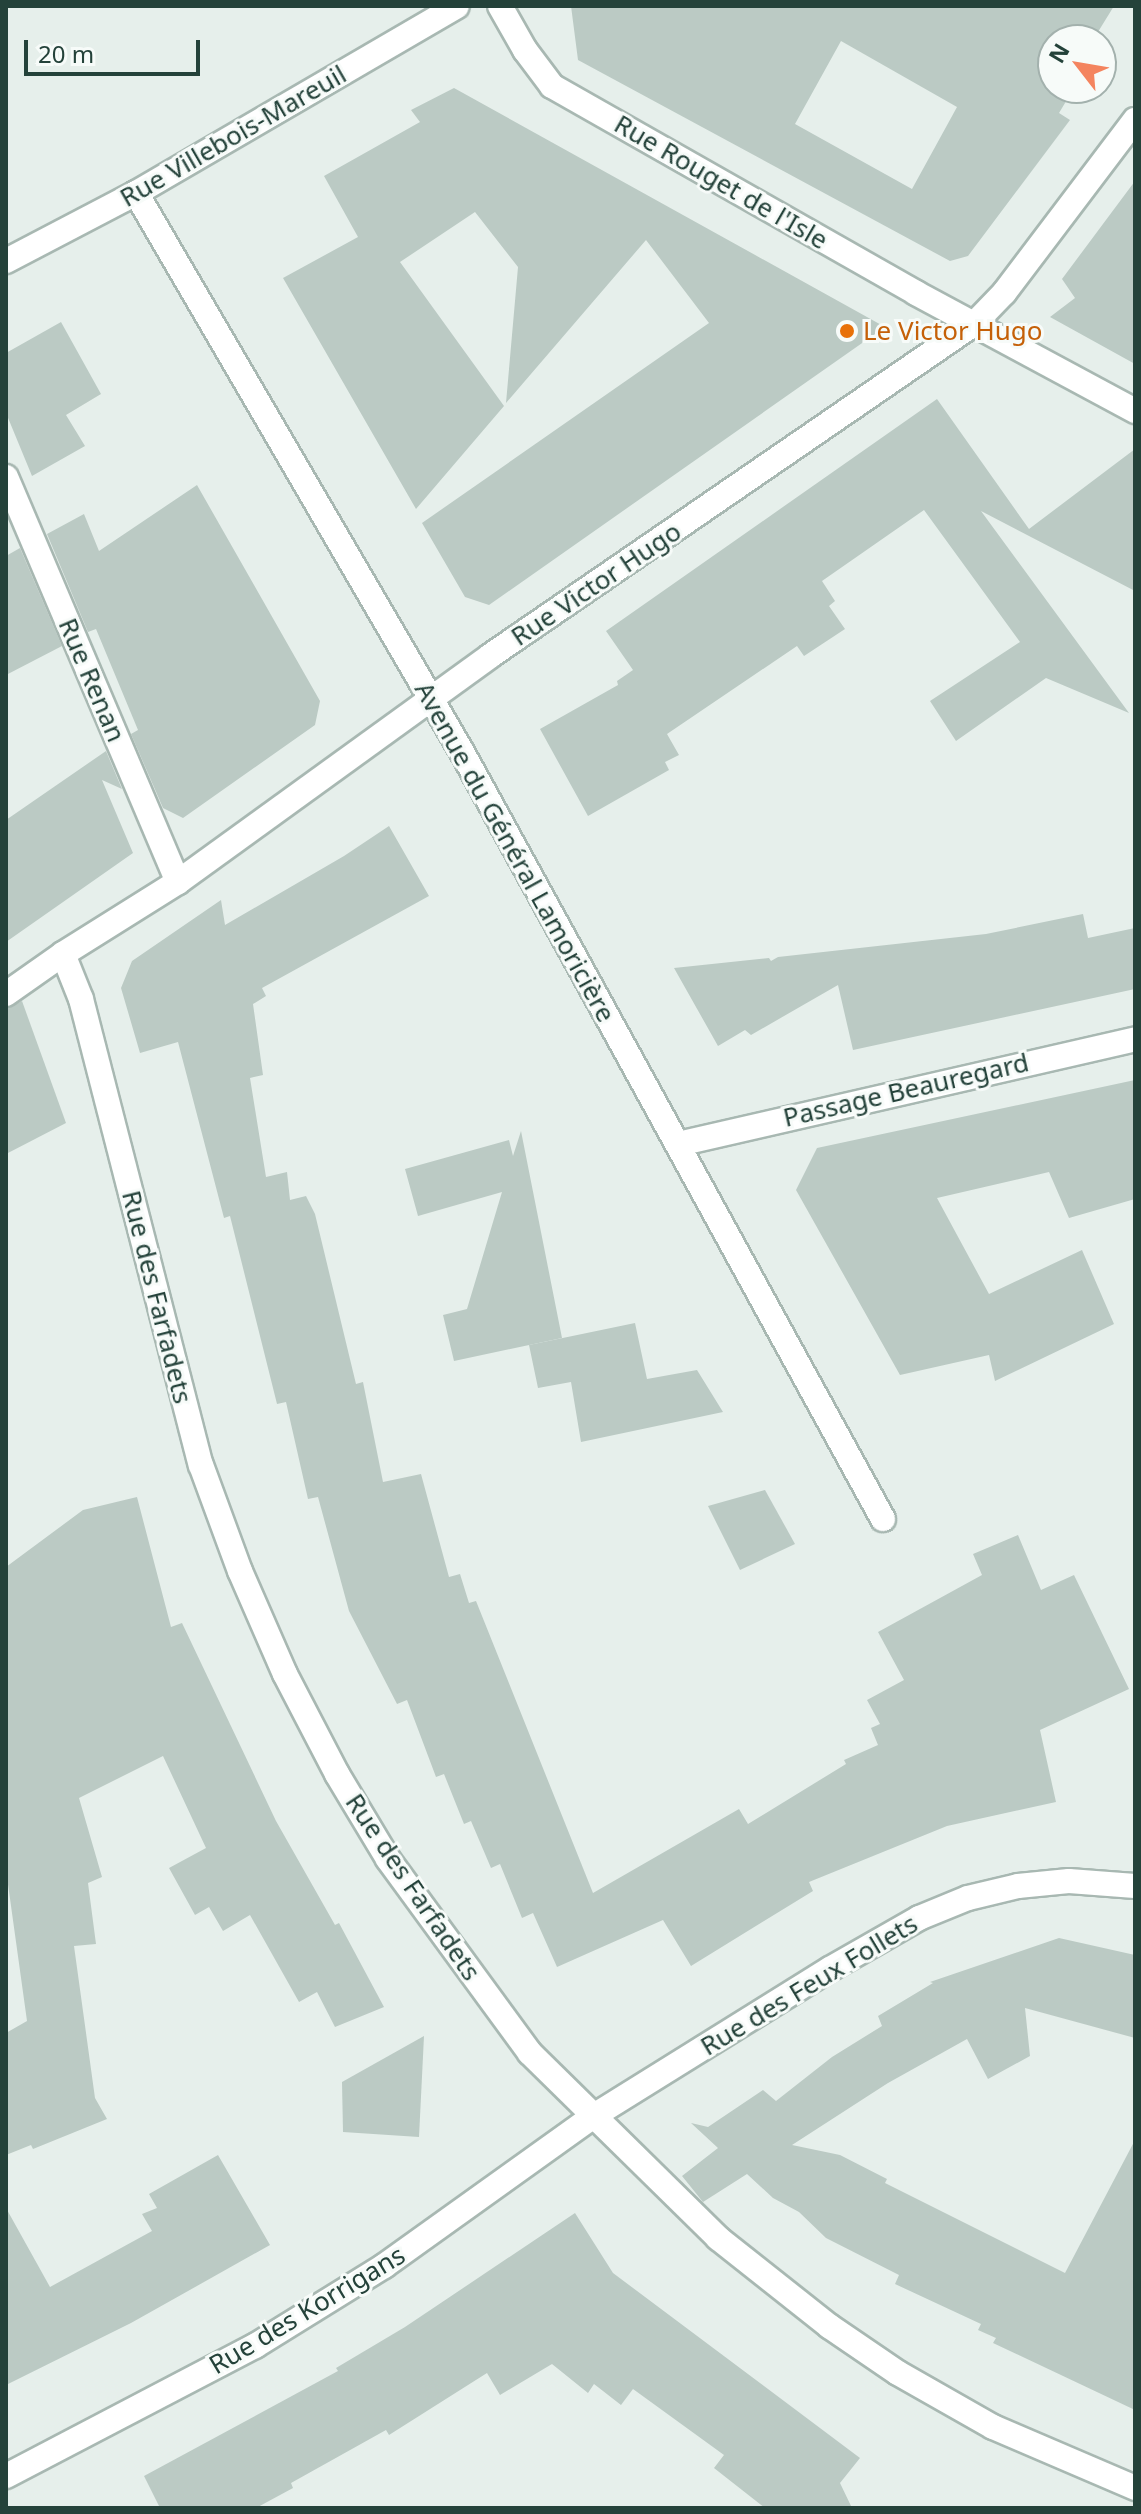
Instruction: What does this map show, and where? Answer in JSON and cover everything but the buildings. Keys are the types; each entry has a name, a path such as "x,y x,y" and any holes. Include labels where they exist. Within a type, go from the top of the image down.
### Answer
{"street":[{"name":"Rue Villebois-Mareuil","path":"6,261 136,193 457,6"},
{"name":"Rue Rouget de l'Isle","path":"500,6 525,50 552,86 1135,411"},
{"name":"Rue Victor Hugo","path":"6,994 63,954 178,882 430,699 975,323 1004,293 1135,120"},
{"name":"Avenue du Général Lamoricière","path":"136,193 430,699 883,1519"},
{"name":"Rue Renan","path":"6,477 178,882"},
{"name":"Rue des Farfadets","path":"63,954 81,999 201,1465 240,1571 285,1674 337,1774 388,1859 530,2053 718,2238 829,2326 898,2373 993,2427 1135,2488"},
{"name":"Passage Beauregard","path":"678,1144 1135,1039"},
{"name":"Rue des Feux Follets","path":"592,2117 830,1969 919,1918 968,1898 1018,1886 1069,1881 1135,1886"},
{"name":"Rue des Korrigans","path":"6,2476 255,2346 384,2266 592,2117"}],"place":[{"name":"Le Victor Hugo","path":"847,331"}]}
